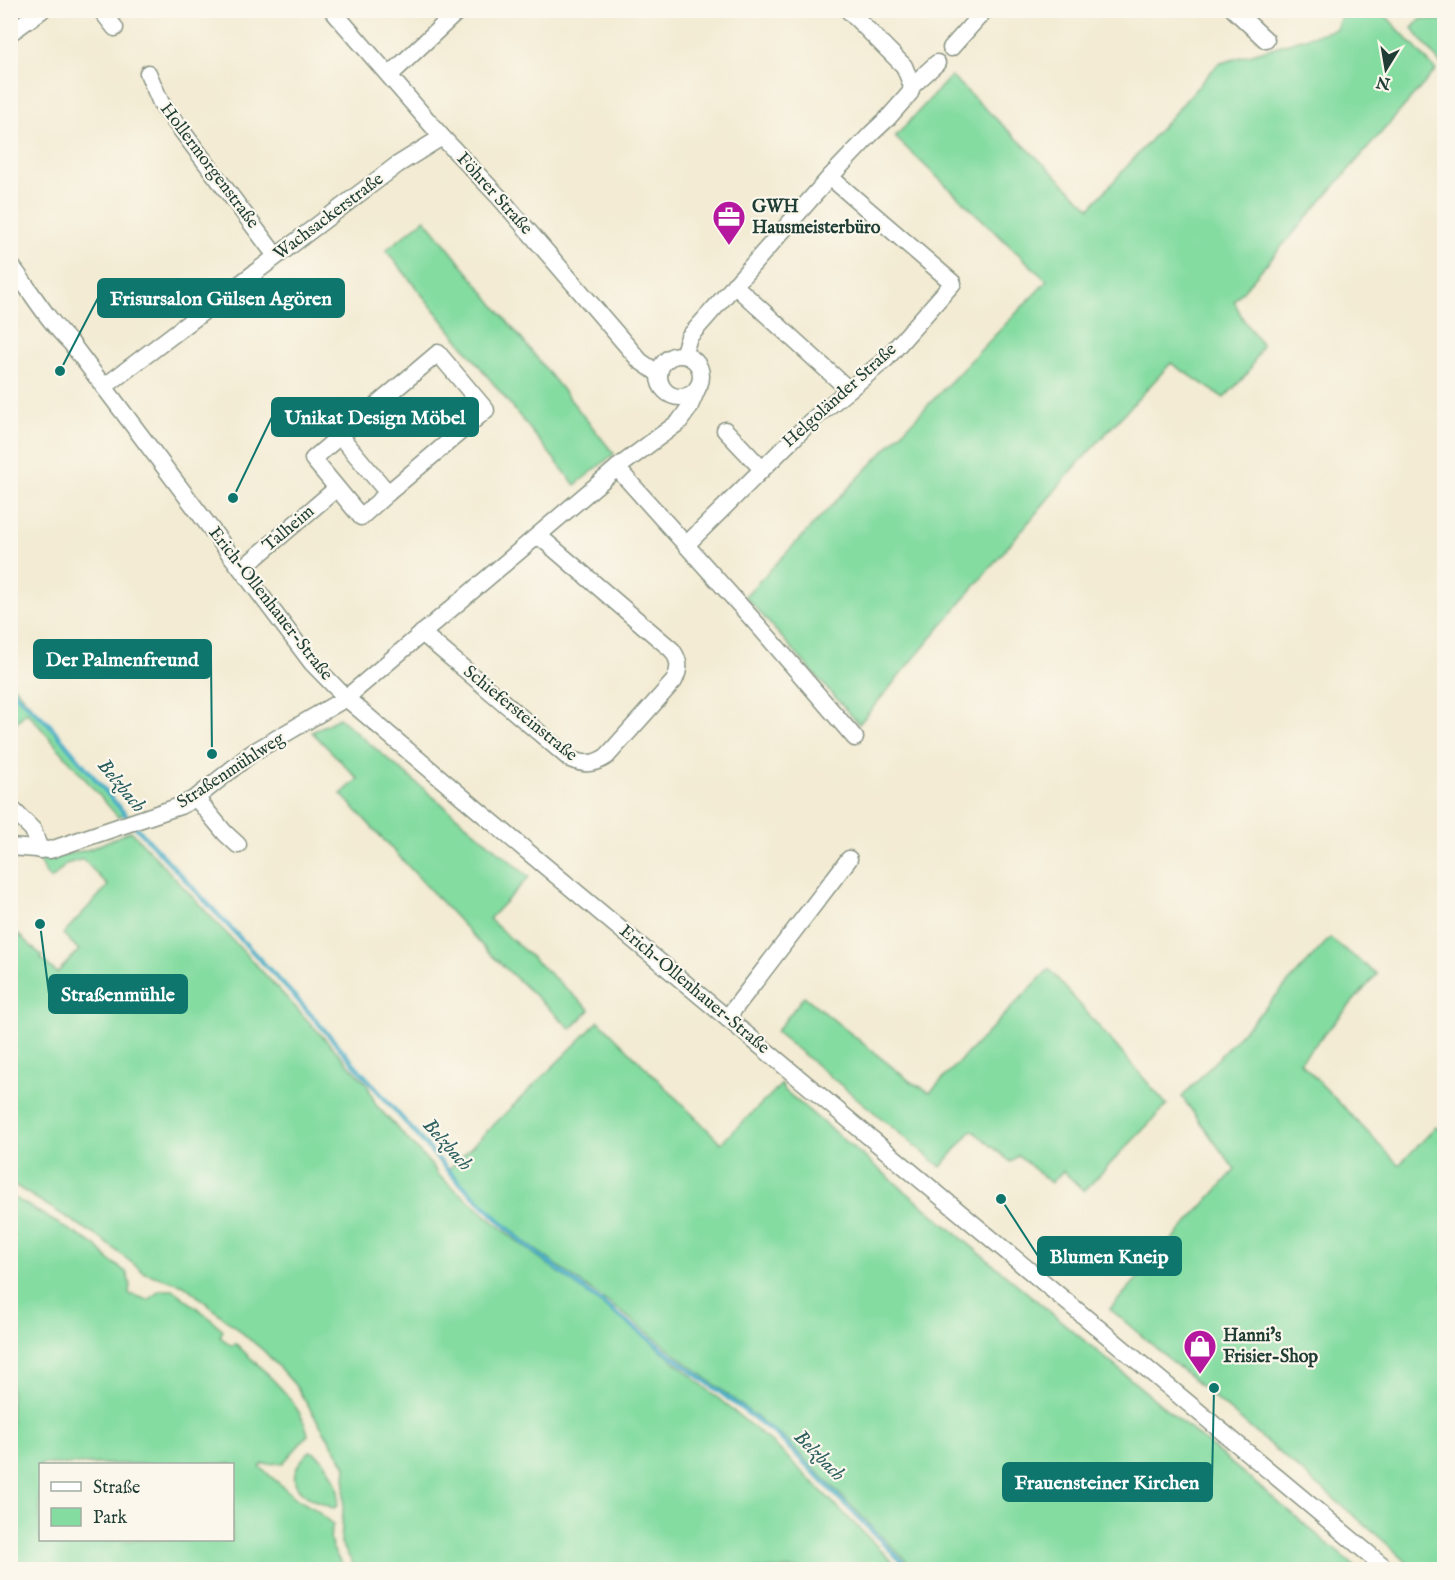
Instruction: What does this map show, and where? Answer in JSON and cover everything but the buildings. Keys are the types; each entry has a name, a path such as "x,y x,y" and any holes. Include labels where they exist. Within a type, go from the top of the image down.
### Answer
{"street":[{"path":"10,33 42,10"},
{"path":"101,10 115,28"},
{"name":"Föhrer Straße","path":"332,10 441,137 500,198 640,361 659,374 661,386 669,395 671,410 665,432"},
{"path":"390,75 459,10"},
{"path":"848,10 904,66 912,86"},
{"path":"951,48 985,10"},
{"path":"1234,10 1266,39"},
{"path":"683,356 689,337 734,285 830,177 896,110 910,93 912,86 937,63"},
{"name":"Hollermorgenstraße","path":"148,73 161,103 276,256"},
{"name":"Wachsackerstraße","path":"104,387 397,165 441,137"},
{"name":"Helgoländer Straße","path":"686,545 811,420 886,359 953,283 830,177"},
{"name":"Erich-Ollenhauer-Straße","path":"10,264 38,301 54,313 71,343 312,663 346,698 1388,1569"},
{"path":"734,285 848,389"},
{"path":"438,353 486,410 361,516 337,488 313,459 438,353"},
{"path":"346,698 617,468 685,415 698,387 701,374 699,367 695,362 676,355 664,362 659,374"},
{"path":"669,395 688,396 698,387"},
{"path":"725,430 762,469"},
{"path":"340,436 388,493"},
{"path":"617,468 855,738"},
{"name":"Talheim","path":"242,569 337,488"},
{"name":"Schiefersteinstraße","path":"422,633 570,759 581,764 590,764 607,756 674,681 679,664 672,650 539,536"},
{"name":"Straßenmühlweg","path":"10,847 40,850 58,848 180,806 196,798 252,753 346,698"},
{"path":"196,798 237,845"},
{"path":"10,807 33,830 40,850"},
{"path":"727,1018 849,859"}],"green space":[{"path":"1343,11 1372,11 1384,14 1436,70 1234,301 1243,319 1262,345 1248,373 1224,398 1171,363 1074,468 859,724 745,596 1047,281 895,137 951,76 1090,208 1218,64 1336,29"},
{"path":"1421,19 1444,20 1444,68 1412,28"},
{"path":"425,219 614,454 575,485 386,250"},
{"path":"11,683 127,814 118,817 27,712 11,727"},
{"path":"339,718 529,877 489,919 590,1010 571,1029 488,952 341,794 358,779 312,732"},
{"path":"131,831 367,1084 376,1105 437,1174 519,1243 645,1337 779,1449 900,1569 356,1569 341,1543 346,1466 295,1385 264,1351 184,1285 145,1273 99,1237 11,1183 10,927 57,973 79,950 63,934 108,886 83,859 66,864 52,879 46,874 40,860 90,849"},
{"path":"1330,938 1377,974 1300,1062 1399,1165 1436,1127 1444,1134 1444,1569 1414,1569 1110,1309 1235,1170 1182,1097"},
{"path":"1049,969 1167,1105 1084,1191 1063,1171 1051,1183 1018,1155 1011,1162 972,1130 941,1167 776,1032 804,996 911,1082 930,1092"},
{"path":"599,1021 721,1143 782,1084 783,1089 1358,1569 914,1569 785,1439 625,1315 524,1241 447,1171"},
{"path":"11,1196 95,1245 109,1260 126,1272 130,1283 129,1294 149,1300 160,1290 173,1290 223,1330 220,1337 232,1346 235,1343 278,1385 297,1409 308,1435 283,1463 263,1464 260,1467 297,1499 316,1510 333,1525 331,1543 345,1569 11,1569"},
{"path":"310,1451 328,1467 336,1483 338,1499 337,1506 334,1508 311,1499 297,1487 295,1471"}],"waterway":[{"name":"Belzbach","path":"10,689 49,724 130,820"},
{"name":"Belzbach","path":"135,826 297,999 453,1176 523,1243 778,1436 910,1570"}],"place":[{"name":"GWH Hausmeisterbüro","path":"729,246"},
{"name":"Frisursalon Gülsen Agören","path":"60,371"},
{"name":"Unikat Design Möbel","path":"233,498"},
{"name":"Der Palmenfreund","path":"212,754"},
{"name":"Straßenmühle","path":"40,924"},
{"name":"Blumen Kneip","path":"1001,1199"},
{"name":"Hanni's Frisier-Shop","path":"1200,1375"},
{"name":"Frauensteiner Kirchen","path":"1214,1388"}]}
